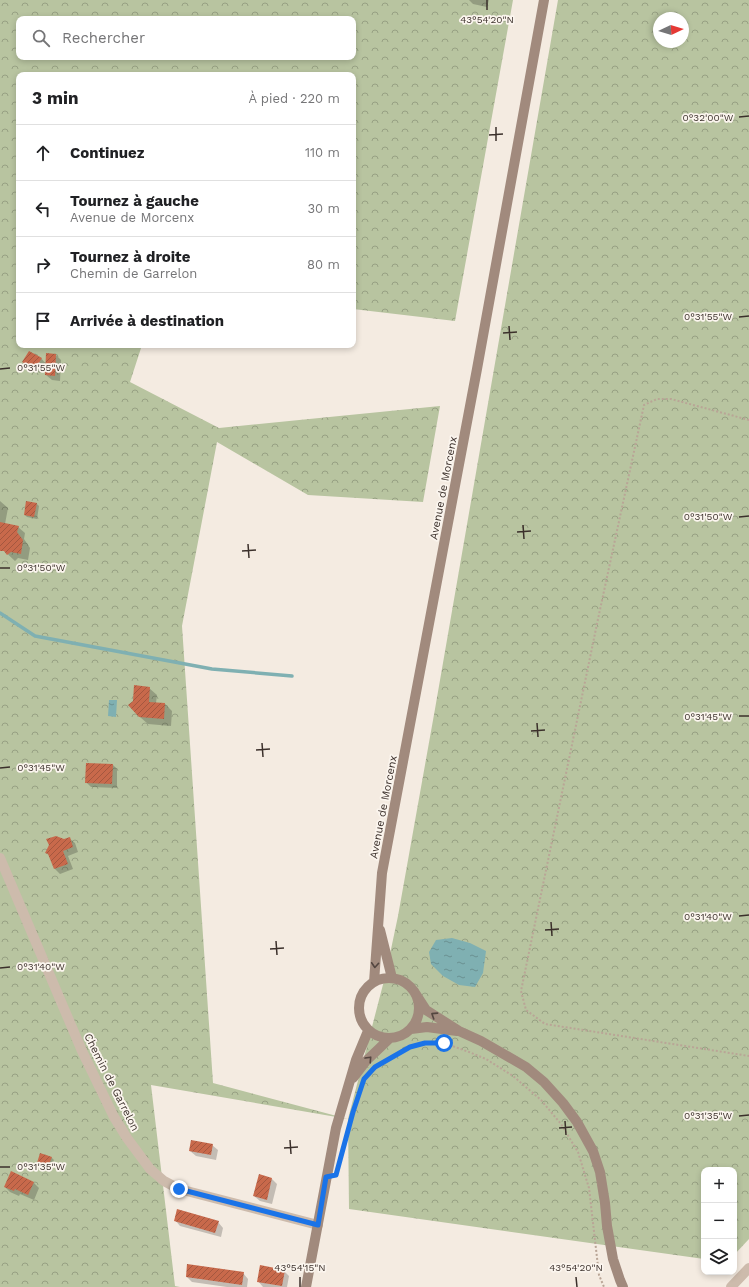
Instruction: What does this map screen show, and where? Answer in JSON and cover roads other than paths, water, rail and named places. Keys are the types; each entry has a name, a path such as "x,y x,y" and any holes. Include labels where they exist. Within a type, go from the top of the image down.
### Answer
{"main road":[{"name":"Avenue de Morcenx","path":"374,982 378,920 384,865 476,377 544,0"},
{"path":"378,920 392,978"},
{"path":"415,993 419,1002 419,1012 411,1029 405,1034 397,1038 389,1039 374,1035 368,1031 362,1023 358,1005 366,988 383,978 392,978 409,986 415,993 426,1010 459,1031 488,1044 526,1067 544,1082 563,1103 577,1122 593,1151 600,1172 613,1259 623,1287"},
{"path":"411,1029 428,1027 459,1031"},
{"path":"306,1287 336,1128 356,1060 368,1031"},
{"path":"350,1081 366,1061 389,1039"}],"street":[{"name":"Chemin de Garrelon","path":"0,858 82,1051 114,1117 127,1138 150,1169 164,1181 179,1189 318,1225"},
{"path":"731,1287 749,1268"}],"water":[{"path":"109,700 117,700 116,717 108,716"},
{"path":"452,938 470,943 486,951 483,973 475,987 459,985 443,976 431,964 429,952 436,940"}],"waterway":[{"path":"0,613 35,636 212,669 292,676"}]}
